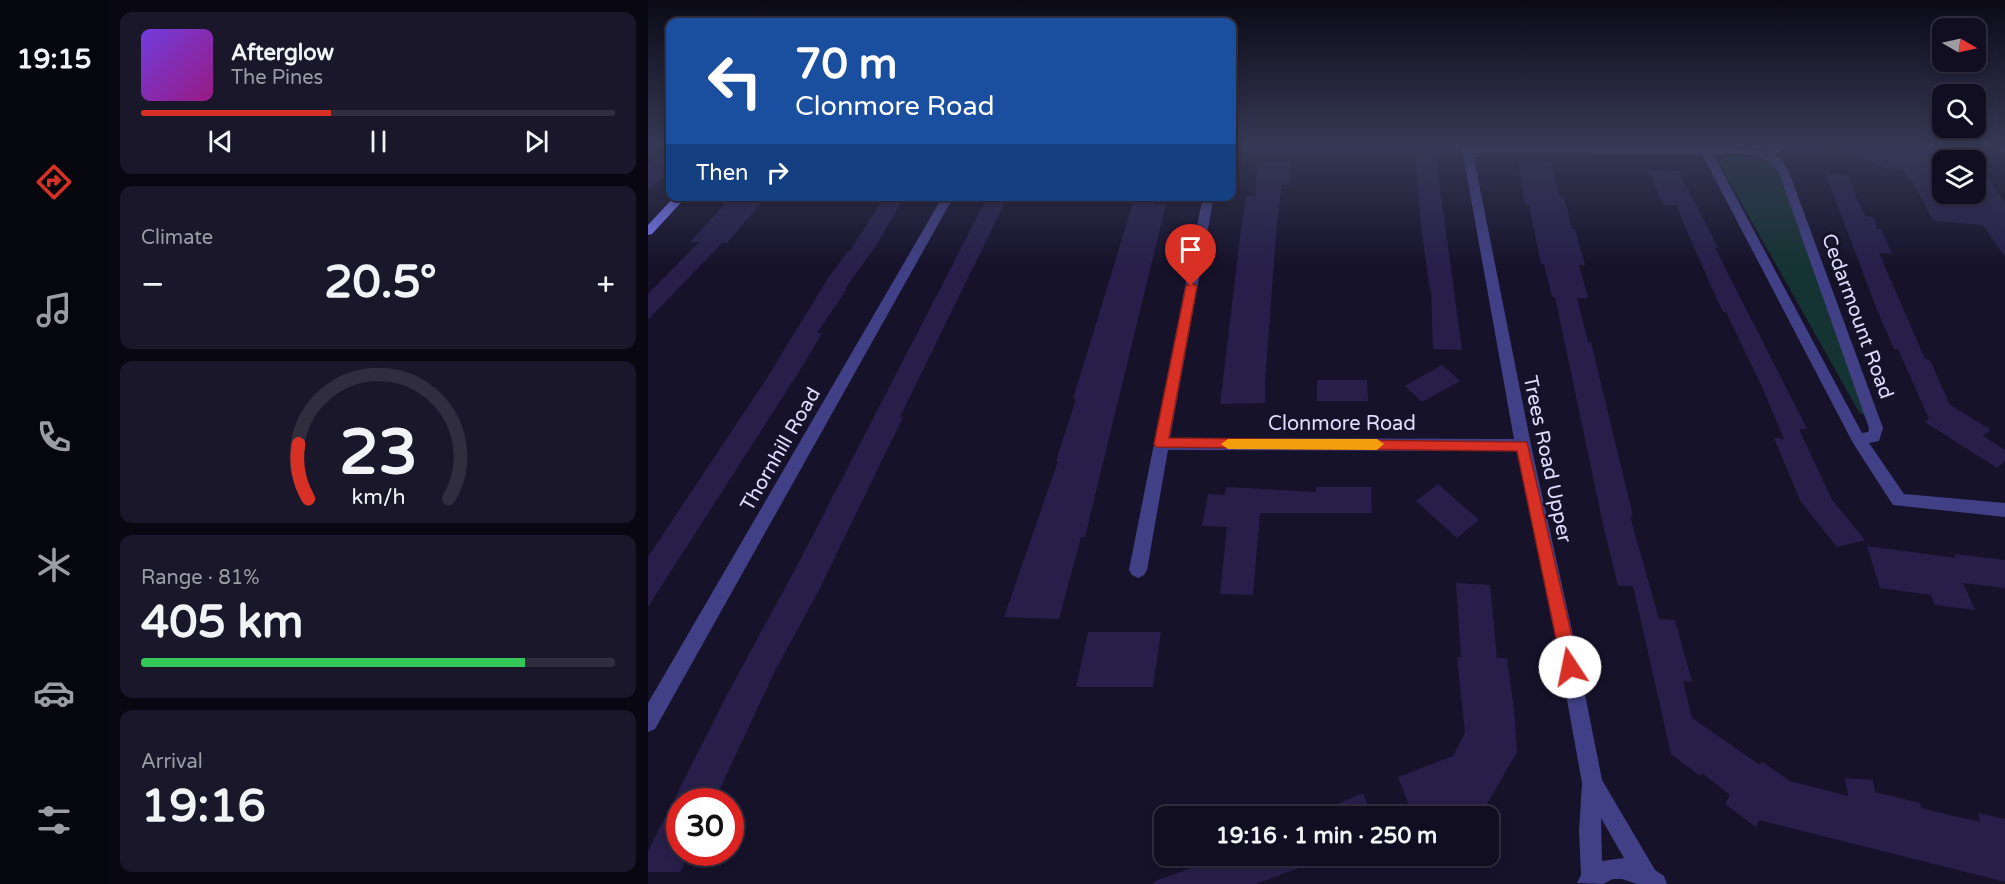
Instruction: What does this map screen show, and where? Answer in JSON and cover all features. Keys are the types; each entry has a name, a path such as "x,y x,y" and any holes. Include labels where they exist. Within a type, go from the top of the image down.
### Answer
{"main road":[{"path":"648,232 677,201"}],"street":[{"name":"Trees Road Upper","path":"1473,184 1523,446 1566,644 1592,783"},
{"path":"1724,184 1858,439 1899,500 2005,510"},
{"name":"Cedarmount Road","path":"1788,184 1876,428 1875,437 1858,439"},
{"name":"Thornhill Road","path":"648,722 946,201"},
{"path":"1138,570 1208,201"},
{"name":"Clonmore Road","path":"1161,444 1523,446"},
{"path":"1592,783 1652,880"},
{"path":"1590,881 1592,783"},
{"path":"1590,881 1604,870 1617,867 1632,869 1652,880"}],"green space":[{"path":"1731,184 1783,184 1867,417 1859,412"}],"building":[{"path":"1256,184 1289,184 1282,185 1277,223 1265,403 1220,404 1246,196 1255,196"},
{"path":"1417,184 1440,184 1462,350 1433,349 1431,290 1421,227"},
{"path":"1522,184 1557,184 1560,197 1564,197 1572,229 1575,229 1585,265 1579,265 1588,298 1577,298 1588,342 1591,342 1633,516 1630,516 1659,619 1675,620 1692,682 1683,681 1692,718 1760,765 1761,761 1790,781 1848,796 1845,778 1873,780 1875,792 1920,803 1921,808 1980,822 1978,813 2005,819 2005,882 1759,820 1756,827 1725,804 1730,795 1702,773 1700,776 1671,754 1633,586 1618,586 1555,297 1552,297 1544,264 1541,264 1529,205 1525,204"},
{"path":"1654,184 1686,184 1718,248 1715,248 1807,429 1799,429 1832,500 1865,540 1837,547 1801,502 1774,438 1784,439 1762,387 1726,312 1723,312 1676,205 1663,205"},
{"path":"1829,184 1851,184 1865,216 1873,217 1878,229 1881,229 1892,254 1879,253 1925,359 1930,360 1950,405 1991,430 1983,436 2005,450 2005,461 1997,468 1925,422 1929,419 1898,349 1894,349"},
{"path":"1913,184 1932,184 1932,204 1986,204 1986,184 1992,184 2005,203 2005,257 1983,225 1934,221"},
{"path":"727,201 763,201 727,243 722,243 648,320 648,294 699,242 690,242"},
{"path":"882,201 902,201 877,244 817,333 822,333 802,367 648,607 648,557 767,378 828,278 850,251"},
{"path":"985,201 1006,201 819,590 775,671 720,788 680,788 799,562"},
{"path":"1133,201 1155,201 1154,204 1166,204 1085,537 1081,537 1059,619 1004,617 1058,461 1056,461 1076,399 1073,399"},
{"path":"1442,365 1460,381 1422,402 1405,386"},
{"path":"1317,380 1367,380 1368,401 1317,401"},
{"path":"1438,484 1479,520 1457,538 1416,501"},
{"path":"1226,487 1316,492 1316,487 1371,487 1372,513 1260,513 1253,595 1220,594 1227,527 1202,526 1208,494 1225,495"},
{"path":"1867,546 1956,558 1954,554 2005,560 2005,588 1963,583 1975,610 1935,605 1931,595 1880,588"},
{"path":"1456,583 1490,585 1497,658 1507,658 1517,752 1487,804 1482,806 1409,806 1398,777 1453,756 1465,733 1457,657 1461,657"},
{"path":"1088,632 1161,632 1153,687 1076,687"},
{"path":"1363,793 1368,806 1333,806"},
{"path":"666,815 666,866 683,866 680,872 648,872 648,851"},
{"path":"1196,866 1304,866 1256,884 1154,884 1153,882"}],"slow traffic":[{"path":"1228,444 1377,444"}],"route":[{"path":"1191,286 1161,444 1523,446 1570,667"}]}
